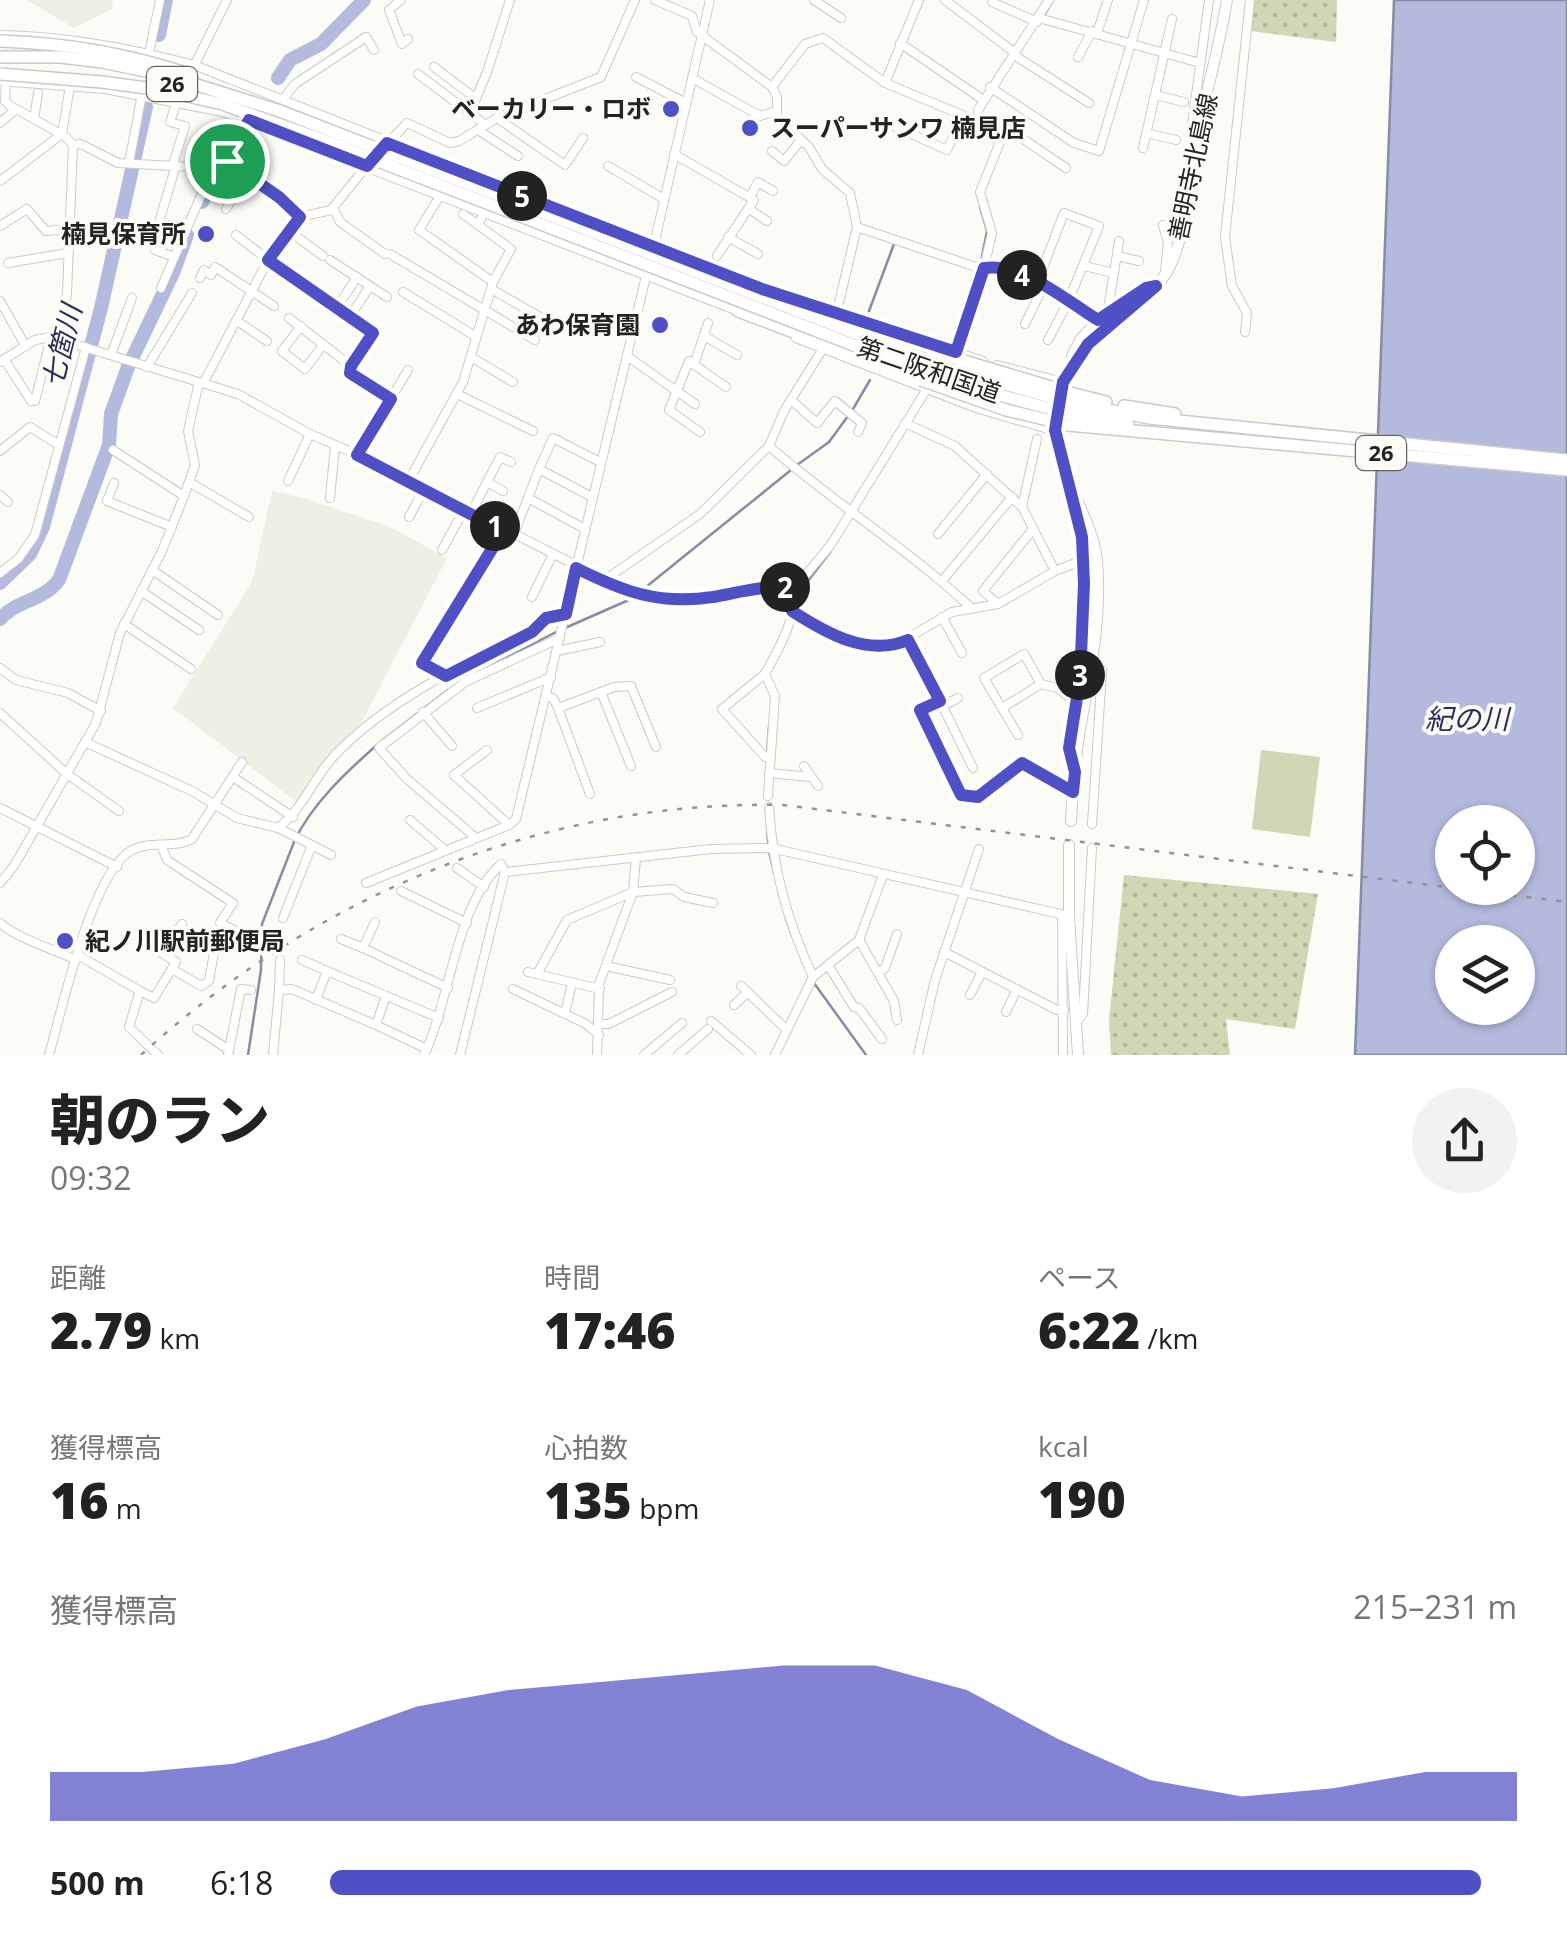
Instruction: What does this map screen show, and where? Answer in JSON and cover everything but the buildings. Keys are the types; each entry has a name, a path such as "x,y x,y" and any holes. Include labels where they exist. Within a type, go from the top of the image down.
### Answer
{"highway":[{"name":"26","path":"0,38 83,47 148,60 280,104"},
{"name":"26","path":"0,58 61,57 102,62 280,104"},
{"name":"26","path":"0,58 64,64 163,82 280,120 334,144"},
{"name":"26","path":"2,79 161,90 222,104 334,144"},
{"name":"第二阪和国道","path":"280,104 896,349 1071,409"},
{"name":"第二阪和国道","path":"334,144 892,359 992,393 1112,417 1567,460"},
{"name":"26","path":"762,289 932,351 1071,409 1196,435 1567,470"},
{"name":"26","path":"738,311 923,385 1006,410 1071,409"}],"main road":[{"name":"善明寺北島線","path":"1071,821 1098,600 1095,545 1055,430 1063,382 1088,344 1164,276 1183,224 1227,0"},
{"path":"1068,845 1065,916 1078,1055"}],"street":[{"path":"149,53 160,0"},
{"path":"154,238 185,126 170,122 176,100 227,0"},
{"path":"401,0 389,10 402,44 408,39"},
{"path":"470,113 510,0"},
{"path":"0,883 38,826 101,711 124,624 190,482 195,465 188,431 201,382 238,321 268,260 300,217 333,207 408,124 450,143 459,142 497,118 601,78 634,0"},
{"path":"655,0 692,16 697,32 772,86 777,96 777,117 801,140 822,169 850,192 857,227 838,312"},
{"path":"366,883 509,825 518,813 710,0"},
{"path":"814,0 841,18"},
{"path":"831,12 837,0"},
{"path":"884,83 919,0"},
{"path":"945,0 1016,55 1089,103"},
{"path":"979,122 982,99 1040,20 1049,0"},
{"path":"1078,58 1108,0"},
{"path":"992,89 1074,143 1099,150 1144,0"},
{"path":"1199,130 1192,125 1209,0"},
{"path":"1244,332 1247,313 1232,286 1225,237 1250,0"},
{"path":"992,2 1040,20 1200,63"},
{"path":"1142,148 1172,19"},
{"path":"0,38 37,36 149,53 194,65 280,104 762,289 1063,382"},
{"path":"280,104 295,84 366,37 374,50"},
{"path":"772,86 796,54 818,38 828,38 884,83 1003,131 1066,168"},
{"path":"900,43 982,99"},
{"path":"434,67 474,98"},
{"path":"418,74 518,156"},
{"path":"636,77 686,103"},
{"path":"692,78 760,116 776,111"},
{"path":"768,757 722,709 765,674 793,612 792,592 777,586 703,598 636,595 310,434 238,394 54,338 25,345 2,361 30,401 35,401 54,338 67,294 73,145 62,134 6,101 2,79 142,94 249,120 647,274 822,350 976,408 1055,430"},
{"path":"0,180 62,134 70,86"},
{"path":"34,119 38,93"},
{"path":"132,164 142,94"},
{"path":"1155,95 1184,102"},
{"path":"0,123 16,108"},
{"path":"876,118 947,150 963,115"},
{"path":"497,118 565,165 583,138"},
{"path":"73,145 82,144 108,159 132,164 213,168 228,162 249,120"},
{"path":"792,592 830,546 908,424 923,385 956,352 992,233 981,196 1003,131"},
{"path":"1146,133 1176,140"},
{"path":"772,151 784,161 801,140"},
{"path":"674,154 754,200 717,256"},
{"path":"228,162 279,197 300,217"},
{"path":"608,166 664,199"},
{"path":"161,288 213,168"},
{"path":"226,209 246,174"},
{"path":"750,197 758,182 774,191"},
{"path":"440,194 419,230 493,286 559,328"},
{"path":"333,207 340,222 388,254 535,340"},
{"path":"748,209 767,220"},
{"path":"0,226 27,210 46,231 68,229"},
{"path":"478,225 485,211"},
{"path":"1025,324 1064,213 1099,226 1048,340"},
{"path":"409,480 457,394 483,312 511,249 463,214"},
{"path":"1163,225 1168,244 1164,276"},
{"path":"857,227 981,268 990,266 1020,274 1098,320"},
{"path":"289,231 388,297"},
{"path":"236,235 373,333 350,373 391,399"},
{"path":"728,237 758,254"},
{"path":"1109,303 1119,241"},
{"path":"154,250 174,257"},
{"path":"8,263 67,253"},
{"path":"1117,256 1140,260"},
{"path":"1084,266 1114,273"},
{"path":"200,278 204,270 211,275 216,267 274,306"},
{"path":"336,310 357,277"},
{"path":"349,318 370,286"},
{"path":"1074,362 1071,356 1080,338 1098,320 1146,288 1156,286"},
{"path":"403,292 475,336"},
{"path":"148,368 192,293"},
{"path":"111,355 132,298"},
{"path":"0,300 25,345"},
{"path":"289,318 351,366"},
{"path":"238,321 267,341"},
{"path":"694,364 708,323"},
{"path":"301,326 282,351 305,369 323,345"},
{"path":"704,336 737,355"},
{"path":"0,573 19,558 35,535 88,348"},
{"path":"604,582 700,514 769,446 822,350"},
{"path":"626,356 696,404"},
{"path":"471,357 514,382"},
{"path":"700,432 669,410 689,361 726,387"},
{"path":"357,455 408,370"},
{"path":"457,394 533,432"},
{"path":"791,400 816,423 835,401 862,424 858,432"},
{"path":"908,424 955,446 1012,497 1022,507 1056,571"},
{"path":"0,450 30,427 59,445"},
{"path":"288,481 310,434"},
{"path":"514,536 552,438 600,462"},
{"path":"1022,507 1036,439"},
{"path":"330,498 335,446"},
{"path":"769,446 970,607"},
{"path":"114,450 184,496"},
{"path":"442,550 500,456 511,462"},
{"path":"539,468 592,497"},
{"path":"938,534 987,474"},
{"path":"190,482 249,517"},
{"path":"487,482 503,490"},
{"path":"114,483 107,501 172,527"},
{"path":"410,517 424,488"},
{"path":"1072,488 1083,560 1081,660 1069,748 1075,772"},
{"path":"942,581 1012,497"},
{"path":"528,498 584,529"},
{"path":"998,604 983,591 1033,529"},
{"path":"446,676 418,661 503,531"},
{"path":"532,597 552,556"},
{"path":"793,612 851,642 882,647 908,640 942,617 970,607 998,604 1083,560"},
{"path":"152,570 218,614"},
{"path":"140,590 200,630"},
{"path":"278,828 293,817 337,753 420,690 532,632 546,618 566,614"},
{"path":"942,617 962,653"},
{"path":"124,624 191,669"},
{"path":"476,838 407,779 379,748 466,682 561,632"},
{"path":"908,640 973,768"},
{"path":"557,651 600,642"},
{"path":"1018,735 984,678 1024,654 1041,684"},
{"path":"1092,824 1102,671 1093,664"},
{"path":"0,668 16,680 68,693 101,711"},
{"path":"765,674 775,696 768,796"},
{"path":"477,708 551,676"},
{"path":"1002,708 1041,684 1058,688 1076,703"},
{"path":"558,708 631,686 656,747"},
{"path":"601,692 630,766"},
{"path":"546,696 553,698 558,708 590,794"},
{"path":"958,698 920,710 961,795 978,797 1022,763 1073,792"},
{"path":"0,712 68,774 119,811"},
{"path":"423,712 452,746"},
{"path":"87,742 251,823 278,828 331,855"},
{"path":"487,750 454,775 509,825"},
{"path":"49,1055 96,900 117,867 136,848 182,845 192,840 242,762"},
{"path":"804,766 818,786"},
{"path":"770,773 812,776"},
{"path":"233,777 293,817"},
{"path":"769,807 768,848 786,901 789,923 812,979"},
{"path":"0,808 117,867"},
{"path":"410,820 445,850"},
{"path":"161,844 166,860 232,903 220,922 244,935"},
{"path":"283,918 312,845"},
{"path":"506,872 712,849 768,848 1065,916 1063,1055"},
{"path":"1076,1022 1083,1014 1092,848"},
{"path":"918,1055 926,1012 978,849"},
{"path":"597,1055 600,990 634,892 636,858"},
{"path":"279,990 292,989 376,1025 425,1052 467,922 484,887 501,864 506,872 460,1055"},
{"path":"456,868 484,887"},
{"path":"774,1055 812,979 859,940 883,875"},
{"path":"600,990 532,973 566,920 634,892 673,889 684,897 713,903"},
{"path":"400,891 467,922"},
{"path":"363,948 375,922"},
{"path":"0,924 154,998 176,962 163,954 182,924"},
{"path":"878,973 885,968 898,934"},
{"path":"341,939 448,988"},
{"path":"859,940 894,1001 897,1020"},
{"path":"172,969 201,986 209,981 216,941"},
{"path":"944,952 1057,1010 1064,1010"},
{"path":"273,1055 280,960"},
{"path":"302,960 439,1018"},
{"path":"828,965 854,1007 882,1039"},
{"path":"606,966 670,980"},
{"path":"316,1000 327,971"},
{"path":"970,995 982,972"},
{"path":"564,1013 572,983"},
{"path":"734,1005 744,988 786,1030"},
{"path":"513,989 586,1024 598,1035"},
{"path":"1006,1012 1017,989"},
{"path":"197,1029 228,1053 241,990 250,990"},
{"path":"140,991 129,1027 158,1055"},
{"path":"600,1024 609,1024 672,992"},
{"path":"376,1025 386,996"},
{"path":"644,1055 682,1024"},
{"path":"678,1055 710,1025 751,1055"}],"shaded area":[{"path":"27,0 113,0 112,9 74,28"},
{"path":"272,491 388,526 447,558 356,733 322,764 298,803 173,708 252,582"}],"green space":[{"path":"1252,0 1337,0 1336,42 1250,31"},
{"path":"1261,750 1320,757 1310,837 1252,829"},
{"path":"1124,875 1318,894 1295,1029 1226,1019 1230,1055 1111,1055 1109,1020"}],"water":[{"name":"紀の川","path":"1394,0 1567,0 1567,1055 1355,1055"}],"waterway":[{"name":"七箇川","path":"159,35 166,0"},
{"path":"278,78 290,60 321,44 364,0"},
{"path":"1044,16 1053,0"},
{"name":"七箇川","path":"0,583 30,554 43,527 101,308 146,107"},
{"path":"202,202 247,132"},
{"path":"980,207 987,231 980,267"},
{"path":"0,619 59,580 109,445 111,414 128,367 187,235"},
{"path":"869,311 894,244"},
{"path":"853,409 870,380"},
{"path":"797,465 829,442 848,416"},
{"path":"641,591 791,470"},
{"path":"796,602 831,551"},
{"path":"565,628 631,599"},
{"path":"476,673 558,631"},
{"path":"383,740 448,690"},
{"path":"767,753 769,727"},
{"path":"248,1055 261,970 262,924 294,842 320,802 377,745"},
{"path":"767,821 768,843"},
{"path":"769,851 773,868"},
{"path":"786,919 792,935"},
{"path":"814,983 866,1055"}],"railway":[{"path":"141,1055 209,998 282,947 358,904 438,868 521,839 607,819 694,808 783,805 1567,902"}],"place":[{"name":"ベーカリー・ロボ","path":"671,109"},
{"name":"スーパーサンワ 楠見店","path":"750,128"},
{"name":"楠見保育所","path":"206,234"},
{"name":"あわ保育園","path":"660,325"},
{"name":"紀ノ川駅前郵便局","path":"65,941"}],"route":[{"path":"249,120 367,166 387,143 762,289 956,352 984,268 990,266 1038,283 1098,320 1146,288 1156,286 1088,344 1074,362 1063,382 1055,430 1082,537 1080,679 1069,748 1075,772 1073,792 1022,763 978,797 961,795 920,710 940,701 908,640 882,647 834,636 792,611 792,592 784,587 703,598 657,598 632,594 576,568 566,614 546,618 532,632 446,676 422,663 503,531 357,455 391,399 350,373 373,333 268,260 300,217 279,197 227,161 249,120"}]}
